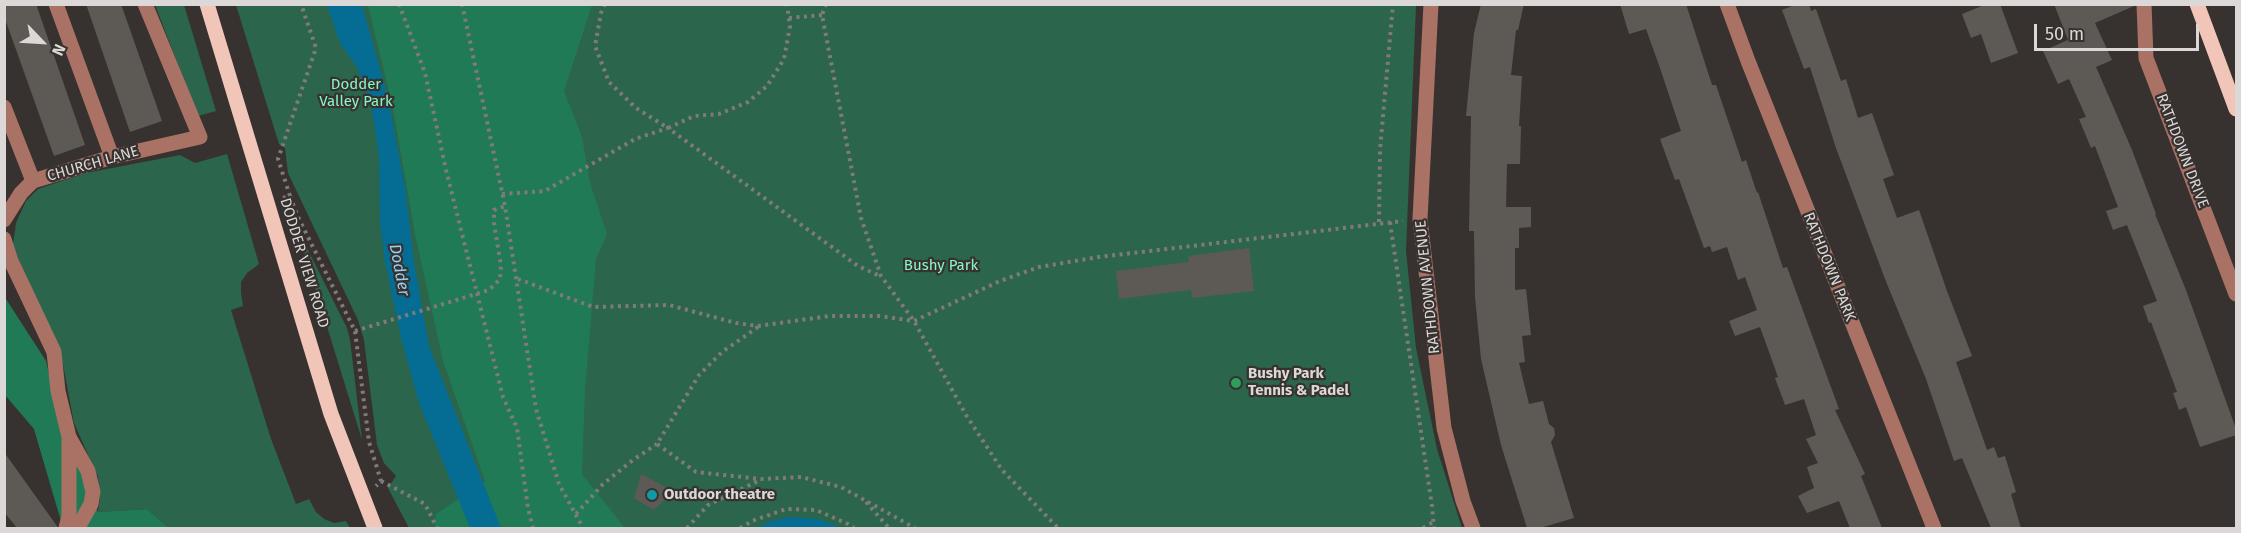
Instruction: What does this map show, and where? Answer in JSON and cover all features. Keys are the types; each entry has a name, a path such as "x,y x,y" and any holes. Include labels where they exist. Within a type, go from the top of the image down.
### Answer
{"main road":[{"name":"DODDER VIEW ROAD","path":"207,4 331,414 375,528"},
{"path":"2197,4 2236,109"}],"street":[{"path":"56,4 112,157"},
{"name":"CHURCH LANE","path":"4,220 21,193 33,182 112,157 200,137 145,4"},
{"name":"RATHDOWN AVENUE","path":"1431,4 1420,219 1444,428 1463,501 1473,528"},
{"name":"RATHDOWN PARK","path":"1727,4 1756,83 1934,528"},
{"name":"RATHDOWN DRIVE","path":"2144,4 2146,58 2236,294"},
{"path":"4,107 33,182"},
{"path":"4,239 11,261 54,352 58,392 69,436 69,516 66,528"},
{"path":"69,436 88,471 93,492 91,504 81,522 72,528"}],"path":[{"path":"301,4 316,48 278,159 287,197 355,332 369,442 381,481 425,504 437,528"},
{"path":"399,4 425,73 446,170 503,396 517,428 533,528"},
{"path":"462,4 505,206 518,279 536,409 560,484 583,528"},
{"path":"604,4 595,46 609,82 636,108 668,128 858,266 881,276"},
{"path":"502,194 545,191 634,139 668,128 694,116 719,114 748,102 767,86 784,59 790,26 787,4"},
{"path":"826,4 822,15 861,218 881,276 914,321 966,415 1002,470 1057,528"},
{"path":"1379,222 1380,150 1393,4"},
{"path":"789,18 822,15"},
{"path":"355,332 489,290 500,279 501,266 494,210 505,206"},
{"path":"518,279 593,307 669,305 736,323 759,326 829,316 879,316 914,321 1000,281 1039,267 1099,257 1379,222 1420,219"},
{"path":"1390,222 1434,528"},
{"path":"576,514 603,484 657,444 699,375 722,352 759,326"},
{"path":"657,444 696,472 761,479 801,477 841,487 915,528"},
{"path":"687,528 708,505 761,479"},
{"path":"375,487 381,481"},
{"path":"863,498 889,528"},
{"path":"740,528 753,520 786,508 816,510 854,528"},
{"path":"1423,528 1434,521"}],"green space":[{"path":"155,5 184,5 216,111 198,116"},
{"name":"Bushy Park","path":"236,5 1416,5 1406,251 1416,348 1437,449 1462,528 409,528 388,488 396,476 384,463 377,445 364,340 358,320 288,173 285,148 279,144"},
{"path":"368,5 592,5 564,91 582,137 590,183 607,234 596,259 585,389 582,474 625,528 434,528 436,514 485,481 443,361 415,234 393,109"},
{"path":"227,154 259,264 247,273 241,282 243,306 231,310 271,439 296,504 309,499 316,512 324,519 334,523 346,521 350,528 169,528 147,509 98,512 100,497 98,477 74,423 62,359 13,245 16,223 26,201 38,189 86,173 180,155 195,163"},
{"path":"296,226 347,328 362,440"},
{"path":"4,296 46,361 60,422 98,512 147,509 169,528 63,528 34,429 5,395"}],"water":[{"name":"Dodder","path":"327,5 362,5 388,97 406,193 414,262 429,346 501,528 470,528 419,403 402,342 385,262 380,223 379,156 372,110 358,69 340,43"},
{"path":"791,517 818,519 842,528 756,528 771,521"}],"building":[{"path":"4,4 36,4 85,145 54,156 4,16"},
{"path":"86,4 121,4 162,121 130,132"},
{"path":"1481,4 1524,4 1518,30 1516,30 1511,75 1522,76 1519,126 1521,126 1520,164 1507,164 1506,207 1531,207 1531,227 1519,228 1519,248 1515,248 1515,290 1526,289 1531,335 1522,336 1525,362 1519,363 1529,404 1543,401 1549,424 1554,428 1555,435 1551,442 1574,518 1540,528 1527,528 1501,445 1481,359 1475,297 1474,231 1469,231 1471,116 1466,116 1474,33"},
{"path":"1620,4 1686,4 1712,85 1716,85 1742,162 1746,160 1783,268 1787,267 1839,409 1835,410 1865,474 1861,476 1882,528 1850,528 1839,501 1807,513 1798,496 1814,488 1807,467 1818,463 1806,439 1816,435 1804,399 1785,405 1775,378 1778,377 1760,327 1735,336 1729,321 1757,310 1745,277 1738,280 1727,247 1712,252 1710,246 1704,248 1679,179 1675,180 1660,139 1681,131 1660,68 1646,29 1629,34"},
{"path":"1797,4 1809,4 1811,11 1816,9 1841,81 1846,79 1858,118 1872,113 1894,175 1883,179 1897,218 1919,210 1972,356 1956,362 1987,450 1994,447 1998,458 2005,456 2016,492 2011,494 2021,528 1991,528 1962,458 1954,461 1926,379 1885,279 1836,148 1810,67 1804,69 1782,10"},
{"path":"1987,4 2000,4 2018,53 1991,63 1981,34 1971,38 1962,14"},
{"path":"2054,4 2134,4 2095,23 2112,60 2096,67 2132,150 2186,290 2236,429 2236,435 2200,447 2186,407 2179,410 2173,393 2177,392 2143,306 2157,301 2127,225 2113,230 2106,211 2118,207 2095,146 2091,148 2079,119 2086,117 2069,79 2058,84 2043,51 2068,40"},
{"path":"1249,248 1254,291 1192,298 1191,290 1119,299 1116,271 1189,262 1188,256"},
{"path":"4,452 57,528 17,528 4,512"},
{"name":"Outdoor theatre","path":"641,474 673,491 654,510 634,498"}],"place":[{"name":"Bushy Park Tennis & Padel","path":"1236,383"},
{"name":"Outdoor theatre","path":"652,495"}],"park label":[{"name":"Dodder Valley Park","path":"356,94"}]}
